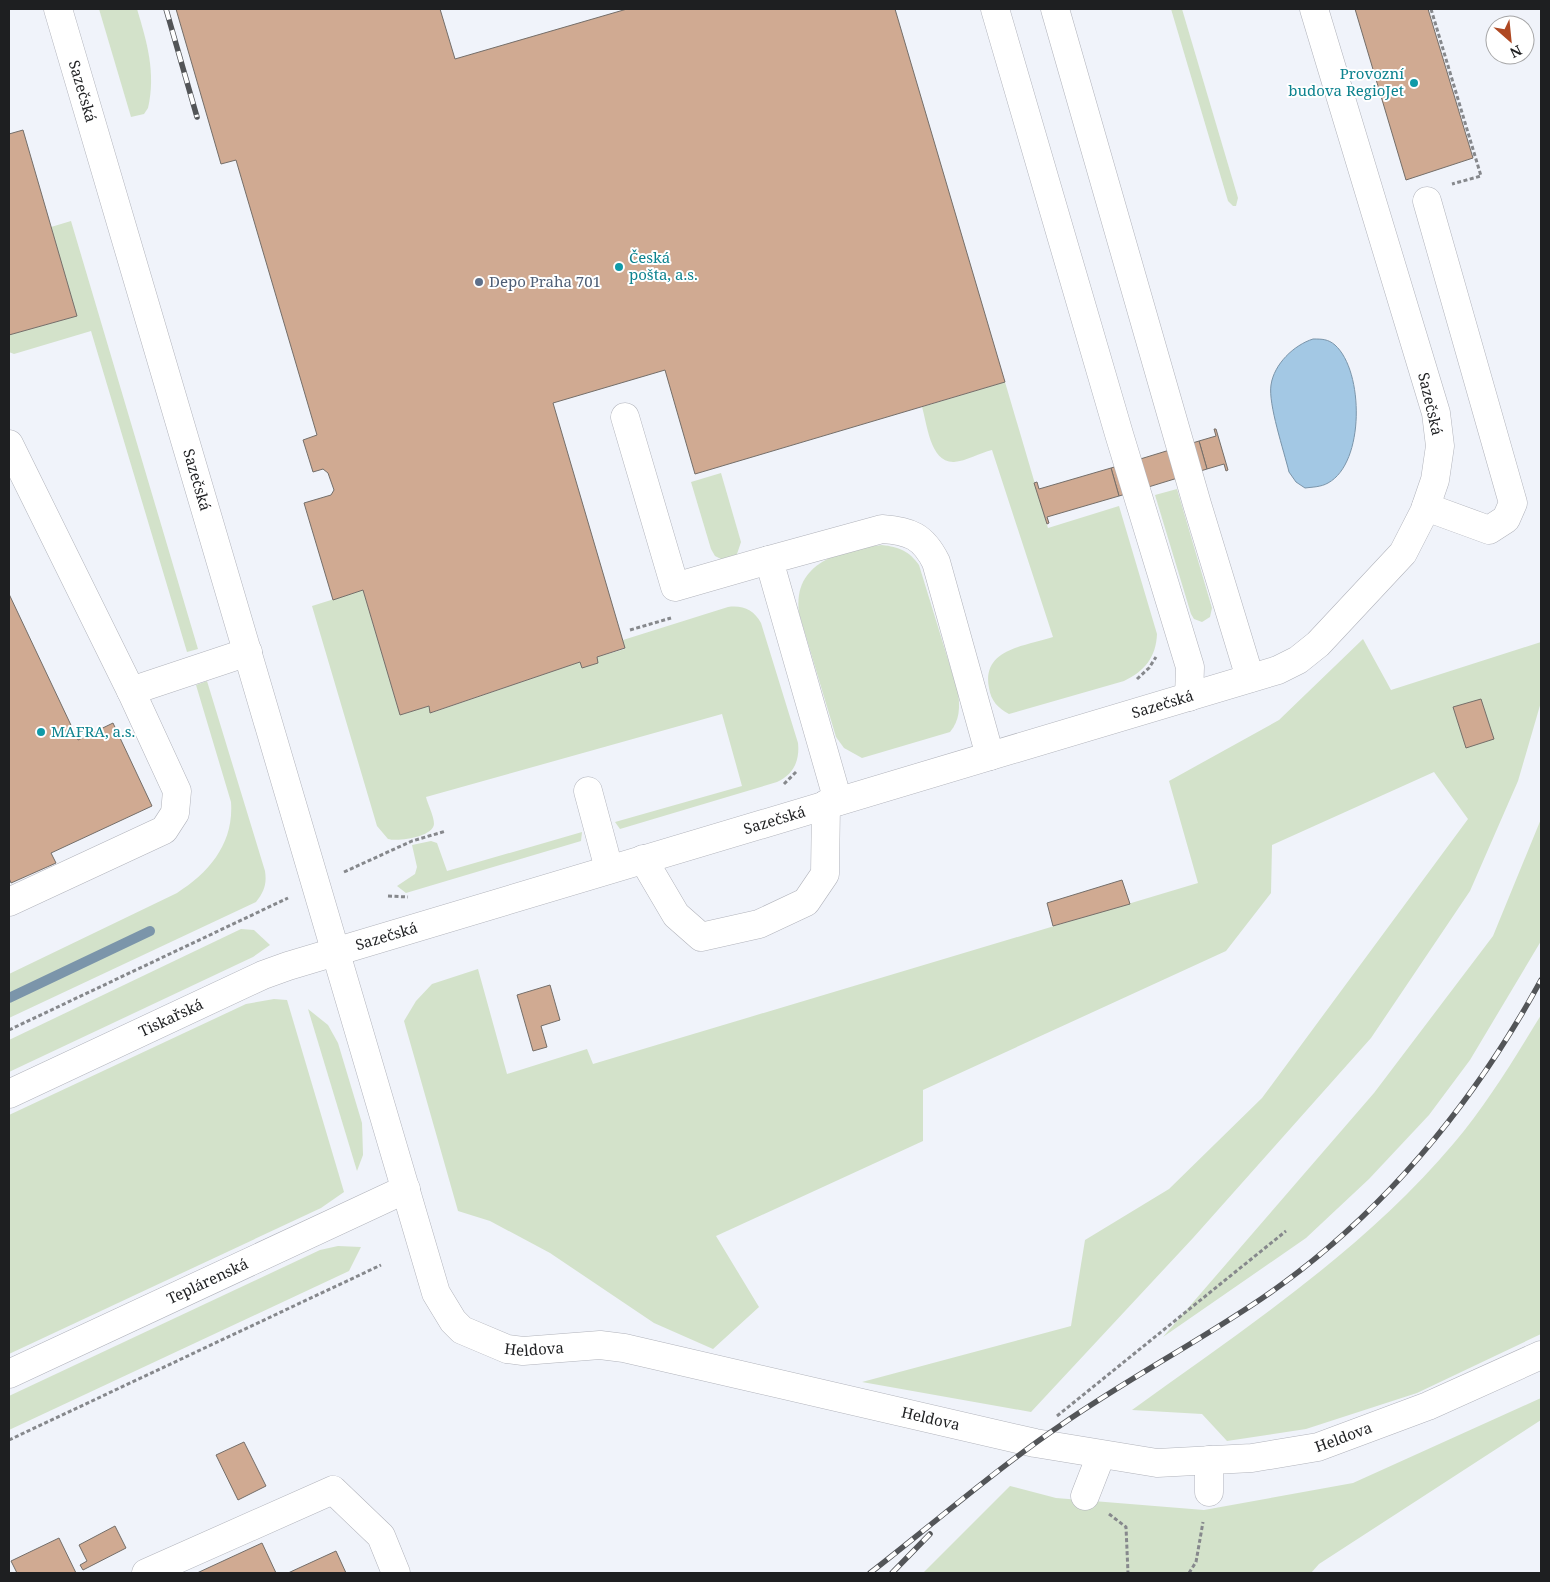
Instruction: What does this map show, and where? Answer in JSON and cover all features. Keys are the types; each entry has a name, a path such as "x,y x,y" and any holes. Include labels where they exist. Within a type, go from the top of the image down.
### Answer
{"street":[{"name":"Sazečská","path":"58,9 406,1189"},
{"path":"995,9 1119,434 1190,667 1188,697"},
{"path":"1055,9 1194,494 1250,678"},
{"name":"Sazečská","path":"336,950 1278,670 1298,660 1318,644 1403,553 1426,507 1435,480 1440,446 1436,413 1314,9"},
{"path":"1426,507 1489,530 1506,519 1513,503 1427,201"},
{"path":"625,417 675,587 882,529 900,530 915,536 929,548 936,562 990,756"},
{"path":"9,444 131,691 177,791 175,813 164,830 9,902"},
{"path":"643,859 676,915 701,937 759,924 806,902 824,874 832,803 769,560"},
{"path":"131,691 248,652"},
{"path":"588,791 609,869"},
{"name":"Tiskařská","path":"9,1094 263,975 336,950"},
{"name":"Teplárenská","path":"9,1374 406,1189"},
{"name":"Heldova","path":"406,1189 436,1293 453,1321 472,1335 514,1351 600,1345 624,1348 1101,1456 1157,1463 1252,1458 1318,1448 1428,1406 1541,1355"},
{"path":"1085,1496 1101,1456"},
{"path":"1208,1492 1209,1460"},
{"path":"146,1573 333,1490 381,1536 396,1573"}],"path":[{"path":"1427,201 1425,191 1481,176 1431,9"},
{"path":"630,630 674,617"},
{"path":"1133,682 1149,668 1157,654"},
{"path":"779,787 788,782 800,768"},
{"path":"341,873 412,841 446,831"},
{"path":"9,1030 282,901"},
{"path":"1027,1440 1286,1231"},
{"path":"9,1440 381,1265"},
{"path":"1189,1573 1196,1562 1208,1492"},
{"path":"1085,1496 1126,1527 1128,1573"}],"green space":[{"path":"99,9 137,9 151,70 148,108 144,114 131,117"},
{"path":"1171,9 1182,9 1238,198 1236,206 1233,206 1228,201"},
{"path":"71,221 198,649 187,652 91,331 14,354 9,352 9,335 77,316 51,227"},
{"path":"1005,382 1048,528 1119,506 1157,634 1154,650 1148,662 1138,673 1124,681 1009,714 996,704 991,697 988,675 992,664 1008,651 1053,637 992,450 968,459 954,462 946,461 940,456 931,441 922,407"},
{"path":"721,473 741,542 736,557 721,559 715,556 711,549 691,482"},
{"path":"1177,489 1212,608 1210,617 1202,622 1194,619 1191,614 1155,495"},
{"path":"882,545 903,550 919,565 958,692 959,708 956,723 950,732 862,758 844,748 836,737 799,613 799,596 803,582 811,570 822,562 836,555"},
{"path":"363,590 400,715 429,706 431,713 580,662 582,668 598,663 597,657 625,649 623,640 728,607 748,609 761,623 798,743 798,756 794,767 783,779 777,782 620,829 615,822 742,786 722,714 426,797 434,821 432,828 428,832 414,838 388,839 377,826 312,606"},
{"path":"1363,639 1391,690 1541,642 1541,702 1518,781 1470,891 1371,1038 1193,1238 1031,1412 862,1382 1071,1326 1085,1240 1169,1189 1262,1098 1468,819 1434,772 1272,845 1271,893 1226,951 923,1090 923,1141 716,1236 759,1307 713,1349 654,1323 550,1253 490,1221 458,1211 404,1021 416,1001 432,984 478,969 507,1074 587,1049 593,1064 1198,883 1169,781 1279,720"},
{"path":"207,681 265,871 266,880 261,895 256,902 9,1018 9,974 177,893 200,876 217,855 228,831 231,817 231,802 196,685"},
{"path":"1541,819 1541,941 1470,1060 1429,1115 1369,1179 1306,1238 1163,1337 1374,1093 1493,936"},
{"path":"582,832 581,841 406,893 397,886 415,874 417,867 412,845 431,841 437,843 447,871"},
{"path":"241,929 254,930 270,945 253,957 9,1072 9,1040"},
{"path":"274,999 287,1000 344,1192 321,1208 9,1354 9,1115 246,1004"},
{"path":"308,1009 328,1025 338,1043 362,1123 363,1155 357,1171"},
{"path":"1541,1015 1541,1334 1417,1393 1306,1429 1227,1441 1202,1414 1132,1410 1260,1318 1342,1253 1381,1219 1419,1182 1478,1113"},
{"path":"338,1246 361,1247 349,1271 9,1430 9,1396 320,1250"},
{"path":"1541,1398 1541,1420 1319,1564 1311,1573 923,1573 1010,1486 1056,1498 1204,1510 1353,1483"}],"water":[{"path":"1313,339 1332,343 1345,358 1355,395 1356,416 1354,437 1349,457 1340,472 1328,483 1317,487 1305,488 1296,482 1289,472 1274,415 1271,385 1276,370 1286,356 1299,346"}],"building":[{"name":"Česká pošta, a.s.","path":"176,9 440,9 455,59 627,9 895,9 1005,382 695,474 665,370 553,403 625,648 597,657 598,663 582,668 580,662 430,713 429,706 400,715 363,590 333,600 304,503 331,495 334,490 328,473 323,469 313,472 303,440 317,435 236,160 221,164"},
{"name":"Provozní budova RegioJet","path":"1355,9 1428,9 1473,158 1406,180"},
{"path":"23,130 77,316 9,335 9,134"},
{"path":"1214,429 1216,429 1228,470 1226,471 1224,464 1207,469 1199,441 1216,436"},
{"path":"1199,441 1207,469 1119,496 1111,468"},
{"path":"1111,468 1119,496 1047,517 1049,523 1047,524 1034,483 1037,482 1039,489"},
{"name":"MAFRA, a.s.","path":"9,594 78,740 113,723 152,806 51,853 56,863 11,883 9,878"},
{"path":"1481,699 1494,739 1466,748 1453,707"},
{"path":"1122,880 1130,904 1053,926 1047,903"},
{"path":"550,985 560,1020 541,1026 547,1047 533,1051 517,995"},
{"path":"244,1442 266,1486 238,1500 216,1455"},
{"path":"115,1526 126,1548 83,1570 80,1565 87,1561 79,1545"},
{"path":"59,1538 76,1573 17,1573 11,1561"},
{"path":"262,1543 276,1573 197,1573"},
{"path":"336,1551 346,1573 288,1573"}],"waterway":[{"path":"9,998 150,931"}],"railway":[{"path":"166,9 197,117"},
{"path":"870,1573 1036,1442 1086,1408 1261,1299 1345,1233 1384,1195 1454,1115 1485,1071 1541,980"},
{"path":"892,1573 930,1534"}],"place":[{"name":"Provozní budova RegioJet","path":"1414,83"},
{"name":"Česká pošta, a.s.","path":"619,267"},
{"name":"Depo Praha 701","path":"479,282"},
{"name":"MAFRA, a.s.","path":"41,732"}]}
